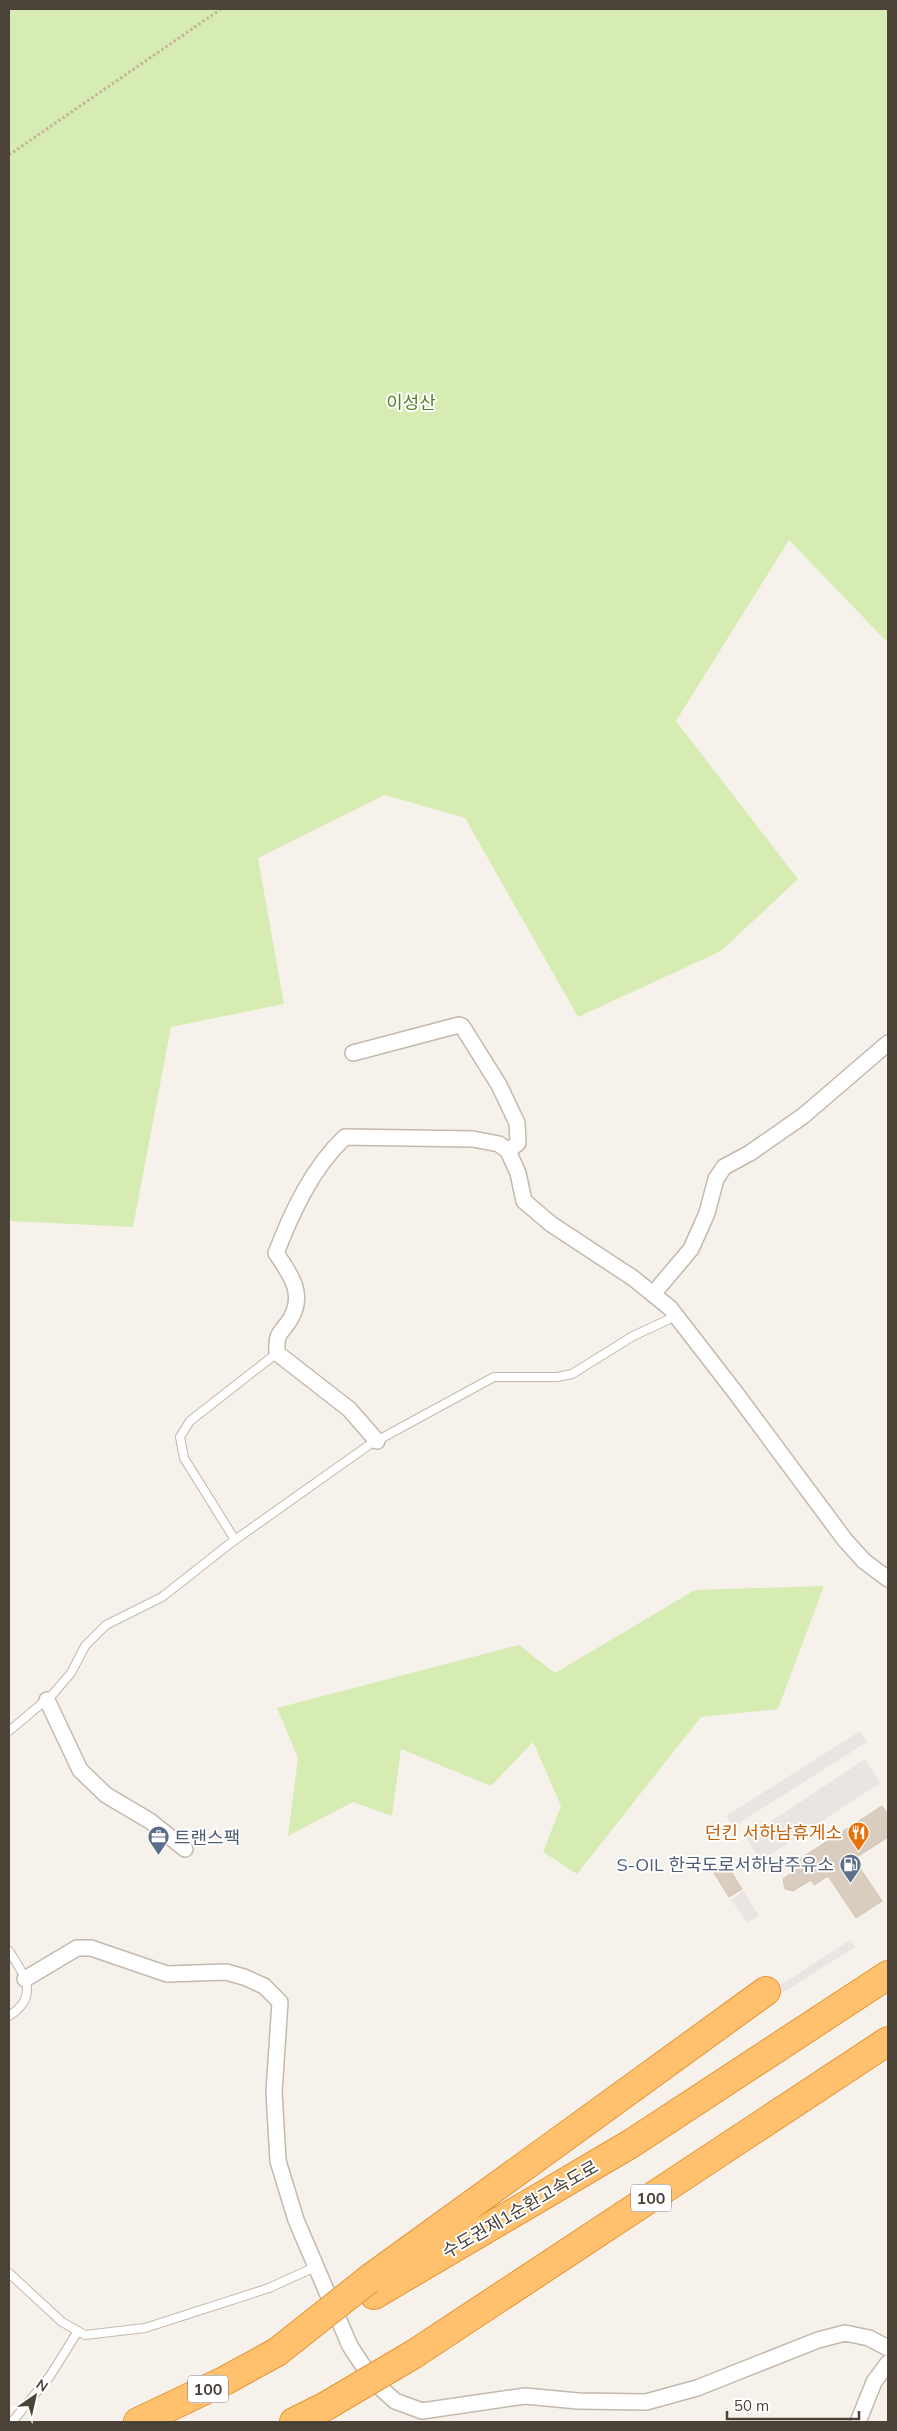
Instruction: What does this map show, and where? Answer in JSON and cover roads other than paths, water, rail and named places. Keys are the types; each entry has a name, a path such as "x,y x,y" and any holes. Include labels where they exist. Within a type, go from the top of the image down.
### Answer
{"highway":[{"name":"수도권제1순환고속도로","path":"138,2422 226,2380 277,2352 371,2287 632,2144 888,1975"},
{"path":"371,2287 766,1991"},
{"name":"100","path":"294,2422 326,2406 414,2354 888,2041"}],"street":[{"path":"353,1053 459,1025 462,1026 499,1085 517,1123 518,1143 508,1151"},
{"path":"653,1294 691,1249 707,1213 716,1179 724,1167 750,1153 803,1116 888,1042"},
{"path":"377,1441 349,1409 277,1353 276,1337 291,1318 298,1300 294,1278 276,1253 291,1215 330,1151 345,1138 473,1139 499,1144 508,1151 518,1173 524,1200 552,1224 633,1278 676,1316 845,1540 864,1561 888,1579"},
{"path":"47,1700 80,1770 106,1796 150,1821 185,1849"},
{"path":"25,1979 77,1948 91,1948 167,1974 226,1972 264,1986 280,2002 274,2092 278,2161 296,2220 350,2346 373,2381 395,2401 422,2411 525,2396 578,2401 646,2402 697,2388 818,2340 845,2333 869,2338 888,2348"},
{"path":"858,2422 874,2382 888,2363"}],"lane":[{"path":"9,1731 47,1700 71,1673 85,1646 106,1625 162,1597 235,1540 377,1441 494,1377 557,1377 572,1374 633,1336 676,1316"},
{"path":"235,1540 184,1458 180,1437 190,1421 277,1353"},
{"path":"9,1952 25,1979 28,1991 23,2005 9,2016"},
{"path":"9,2273 62,2322 85,2335 145,2328 269,2288 315,2267"},
{"path":"12,2422 50,2376 78,2331"}],"place":[{"name":"던킨 서하남휴게소","path":"858,1851"},
{"name":"트랜스팩","path":"158,1856"},
{"name":"S-OIL 한국도로서하남주유소","path":"850,1883"}],"park label":[{"name":"이성산","path":"411,402"}]}
